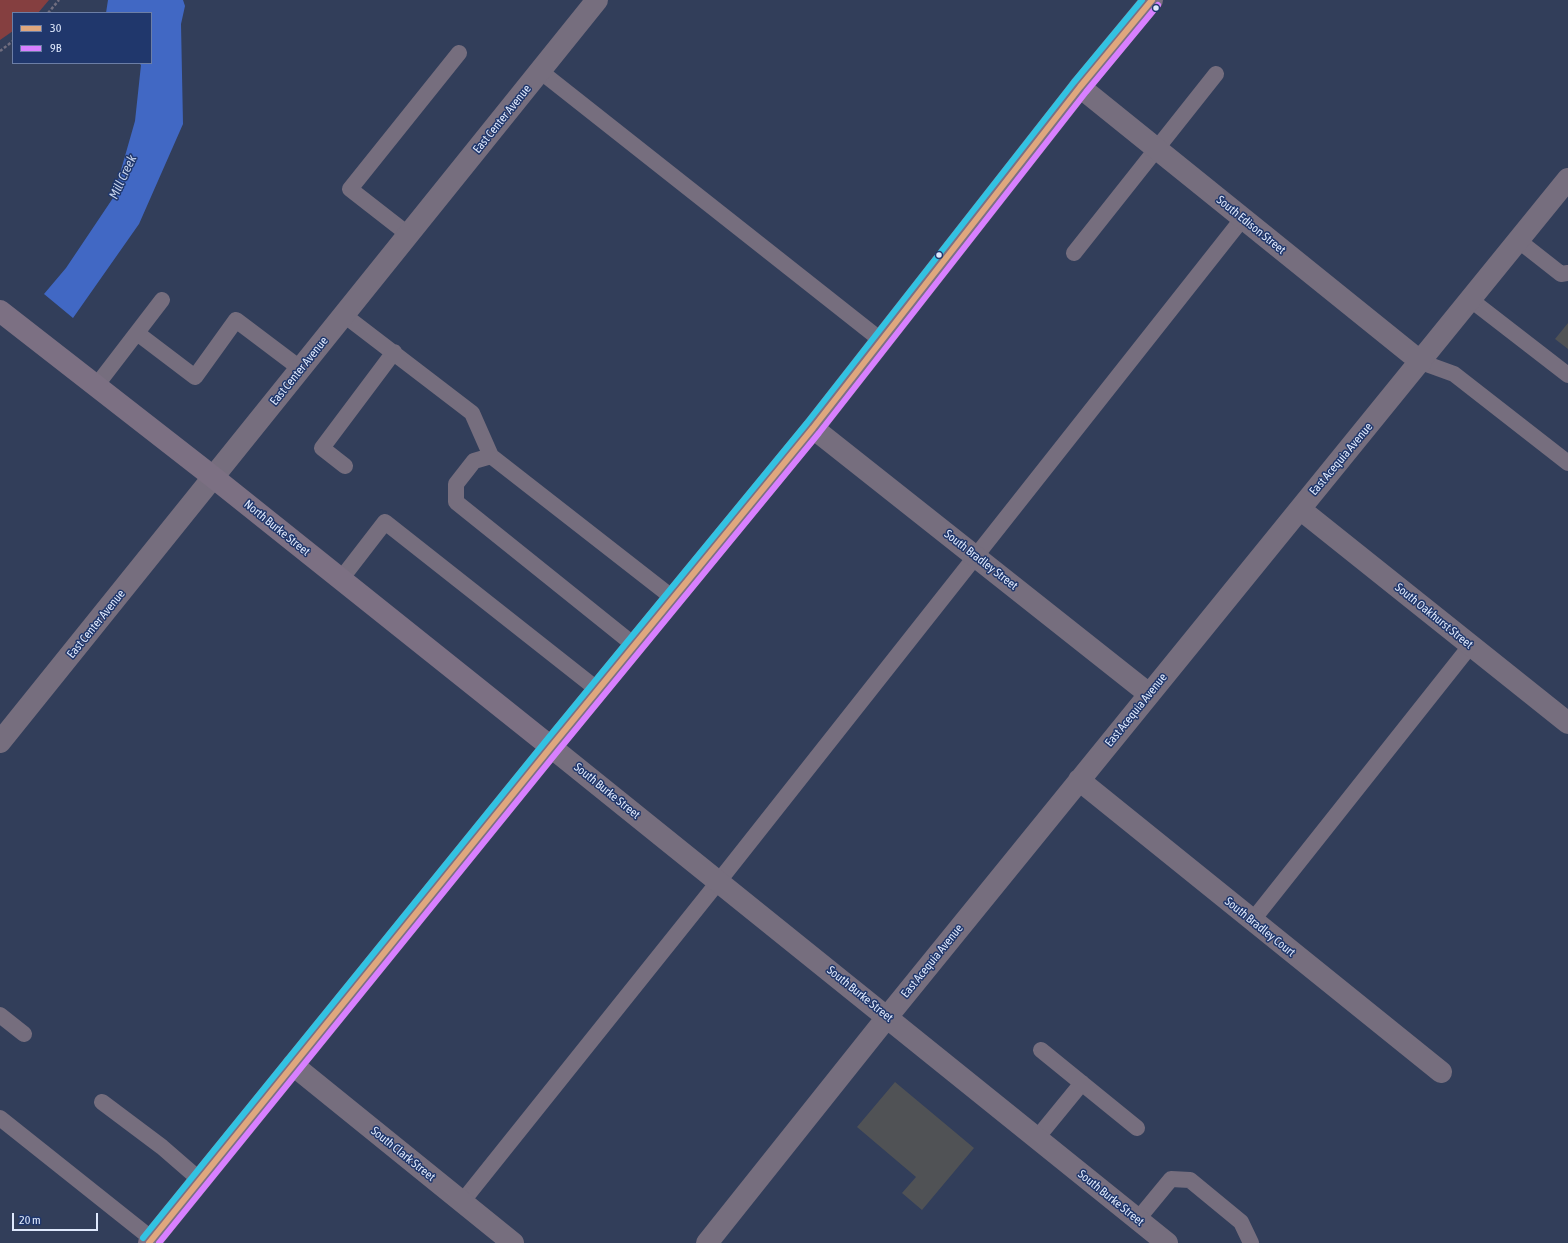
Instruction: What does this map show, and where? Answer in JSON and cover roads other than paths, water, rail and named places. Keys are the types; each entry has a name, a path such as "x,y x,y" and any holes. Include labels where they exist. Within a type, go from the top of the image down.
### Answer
{"street":[{"name":"East Center Avenue","path":"0,742 597,0"},
{"path":"150,1241 634,645 813,428 1080,87 1152,0"},
{"name":"South Edison Street","path":"1080,87 1421,362"},
{"name":"East Acequia Avenue","path":"707,1243 1078,780 1421,362 1568,179"},
{"name":"North Burke Street","path":"0,312 214,477 551,747"},
{"name":"South Bradley Street","path":"813,428 1149,694"},
{"name":"South Oakhurst Street","path":"1300,508 1568,723"},
{"name":"South Burke Street","path":"551,747 888,1016 1167,1243"},
{"name":"South Bradley Court","path":"1078,780 1441,1072"},
{"name":"South Clark Street","path":"293,1065 513,1243"}],"lane":[{"path":"409,235 350,189 459,53"},
{"path":"540,71 882,341"},
{"path":"1074,253 1216,74"},
{"path":"462,1202 719,881 1243,218"},
{"path":"1519,241 1561,274 1568,273"},
{"path":"96,386 162,300"},
{"path":"1471,300 1568,375"},
{"path":"344,315 472,412 491,456 673,598"},
{"path":"137,333 195,377 236,320 301,369"},
{"path":"345,466 322,448 394,352"},
{"path":"1421,362 1454,374 1568,463"},
{"path":"491,456 474,461 456,484 456,502 634,645"},
{"path":"341,579 385,522 598,690"},
{"path":"1252,921 1471,645"},
{"path":"0,1015 24,1034"},
{"path":"1041,1050 1137,1128"},
{"path":"1038,1138 1082,1083"},
{"path":"102,1102 162,1147 200,1180"},
{"path":"0,1118 150,1241"},
{"path":"1138,1219 1171,1179 1190,1180 1241,1222 1251,1243"}],"water":[{"name":"Mill Creek","path":"108,0 183,0 185,6 181,24 183,124 139,224 73,318 44,294 66,268 113,198 135,121 140,64 152,64 152,12 106,12"}]}
